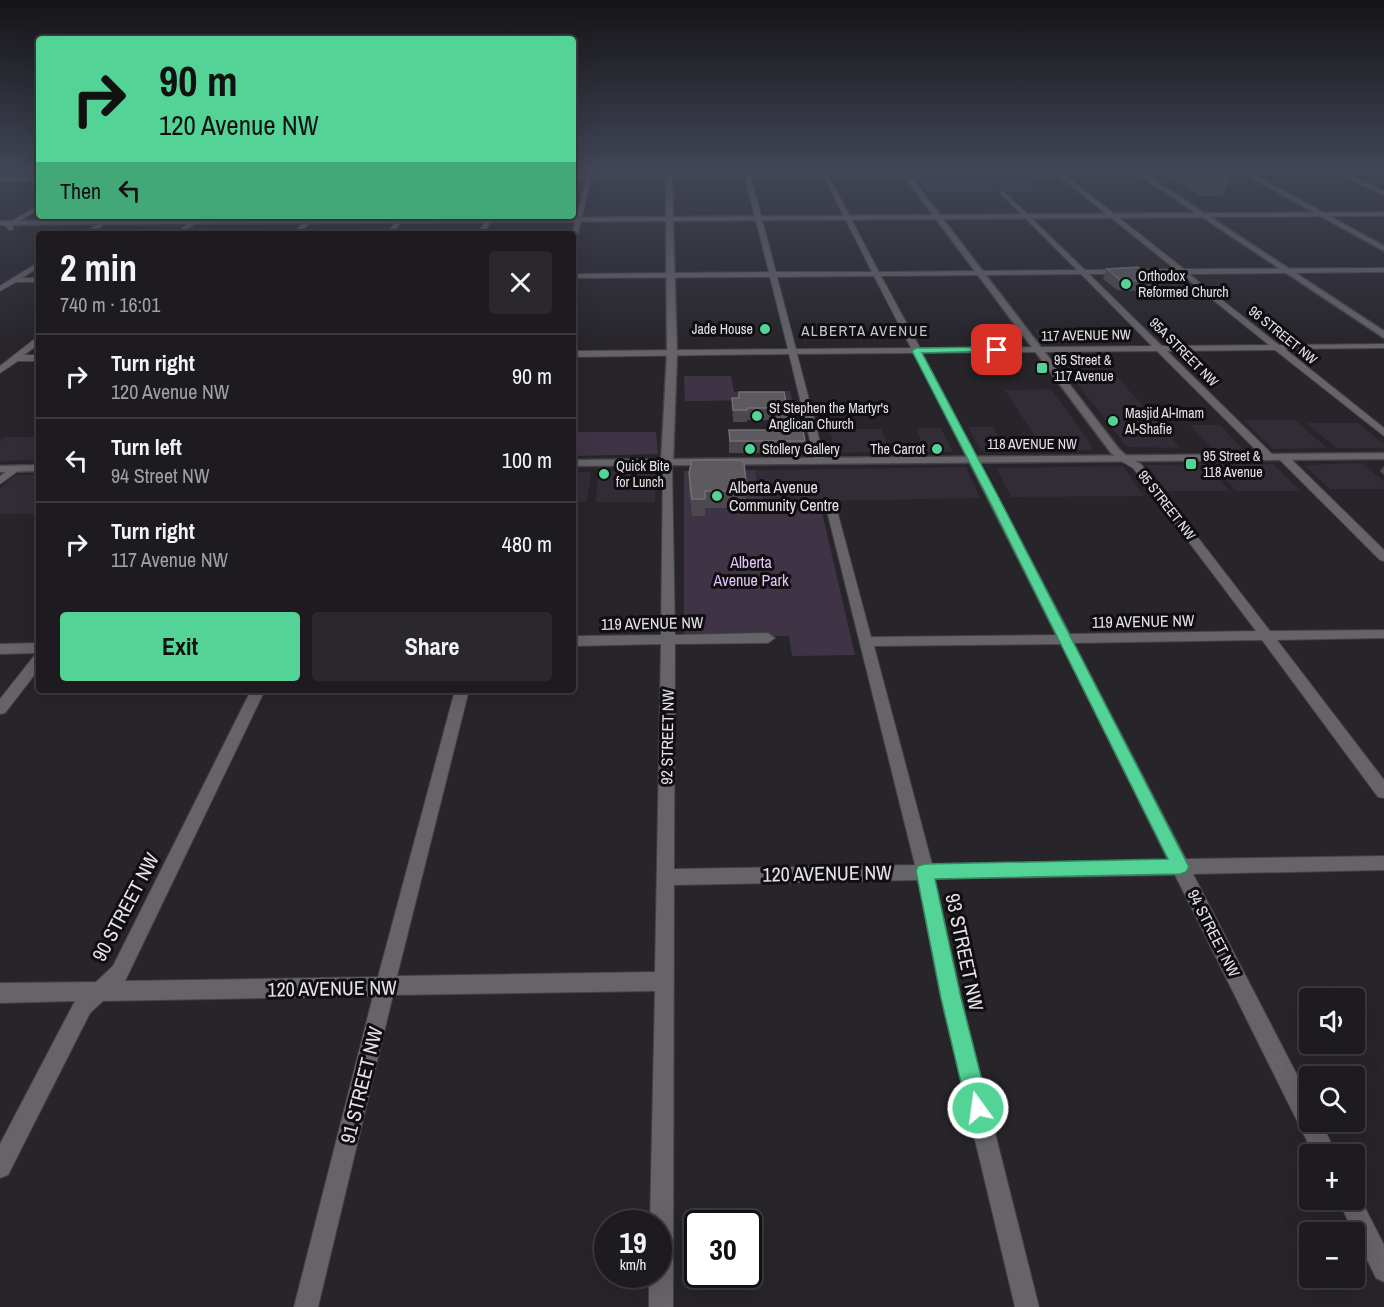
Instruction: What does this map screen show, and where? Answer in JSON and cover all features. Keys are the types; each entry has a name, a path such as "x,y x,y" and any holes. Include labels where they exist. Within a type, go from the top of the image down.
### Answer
{"street":[{"name":"92 STREET NW","path":"661,1307 668,640 666,503 672,353 669,228"},
{"path":"762,228 820,461"},
{"name":"94 STREET NW","path":"854,228 1320,1144"},
{"name":"95 STREET NW","path":"946,228 1115,451 1137,466 1384,792"},
{"name":"95A STREET NW","path":"1037,228 1269,457"},
{"name":"96 STREET NW","path":"1129,228 1384,433"},
{"path":"1222,228 1384,335"},
{"path":"1234,228 1384,326"},
{"path":"1346,228 1384,249"},
{"path":"0,289 36,266"},
{"path":"576,276 1384,270"},
{"path":"0,280 36,280"},
{"path":"0,370 36,342"},
{"name":"117 AVENUE NW","path":"576,354 1384,346"},
{"path":"0,358 36,358"},
{"name":"118 AVENUE NW","path":"576,463 1384,456"},
{"path":"1283,457 1384,557"},
{"path":"0,481 14,468"},
{"path":"0,469 36,468"},
{"name":"93 STREET NW","path":"830,503 925,871 954,1009 1027,1307"},
{"name":"119 AVENUE NW","path":"866,642 1384,634"},
{"name":"119 AVENUE NW","path":"576,641 768,638"},
{"path":"0,649 36,648"},
{"path":"0,709 36,663"},
{"name":"90 STREET NW","path":"0,1167 83,1006 120,973 257,693"},
{"name":"91 STREET NW","path":"306,1307 385,987 461,693"},
{"name":"120 AVENUE NW","path":"666,877 1384,863"},
{"name":"120 AVENUE NW","path":"0,993 664,981"},
{"path":"1353,1210 1384,1270"}],"shaded area":[{"path":"1075,328 1088,343 1044,344 1034,329"},
{"path":"1067,371 1112,371 1180,448 1127,447"},
{"path":"1051,389 1093,447 1090,450 1044,451 1005,390"},
{"path":"1244,420 1295,420 1327,448 1273,449"},
{"path":"1307,423 1358,423 1384,444 1384,448 1336,448"},
{"path":"1190,425 1220,425 1243,449 1212,449"},
{"path":"968,427 993,427 1008,451 981,451"},
{"path":"916,428 941,428 953,452 926,452"},
{"path":"829,429 881,429 890,452 836,453"},
{"path":"5,437 36,437 36,460 0,461 0,442"},
{"path":"1362,463 1384,482 1384,489 1330,489 1304,465"},
{"path":"1205,464 1230,491 1167,491 1146,465"},
{"path":"1273,464 1300,491 1237,491 1211,465"},
{"path":"1123,466 1144,496 1011,497 996,468"},
{"path":"966,467 980,498 820,501 821,508 771,509 758,492 755,470"},
{"path":"599,471 656,471 655,502 595,502"},
{"path":"576,472 591,472 587,502 576,502"},
{"path":"15,475 36,475 36,514 0,514 0,489"}],"green space":[{"path":"684,376 731,376 734,392 790,391 792,400 685,401"},
{"path":"576,432 656,432 658,454 576,456"},
{"name":"Alberta Avenue Park","path":"755,470 758,492 771,509 821,508 855,655 792,656 789,636 684,636 684,471"}],"building":[{"path":"1138,267 1153,281 1120,280 1107,269"},
{"path":"739,392 784,392 790,424 802,424 805,441 730,441 729,430 780,430 776,408 733,410 732,398 739,398"},
{"path":"692,460 742,460 747,491 705,491 705,499 692,499 689,473"}],"place":[{"name":"Orthodox Reformed Church","path":"1126,284"},
{"name":"Jade House","path":"765,329"},
{"name":"95 Street & 117 Avenue","path":"1042,368"},
{"name":"St Stephen the Martyr's Anglican Church","path":"757,416"},
{"name":"Masjid Al-Imam Al-Shafie","path":"1113,421"},
{"name":"Stollery Gallery","path":"750,449"},
{"name":"The Carrot","path":"937,449"},
{"name":"95 Street & 118 Avenue","path":"1191,464"},
{"name":"Quick Bite for Lunch","path":"604,474"},
{"name":"Alberta Avenue Community Centre","path":"717,496"}],"district":[{"name":"ALBERTA AVENUE","path":"865,330"}],"route":[{"path":"978,1108 951,998 925,871 1180,867 995,500 916,351 997,350"}]}
